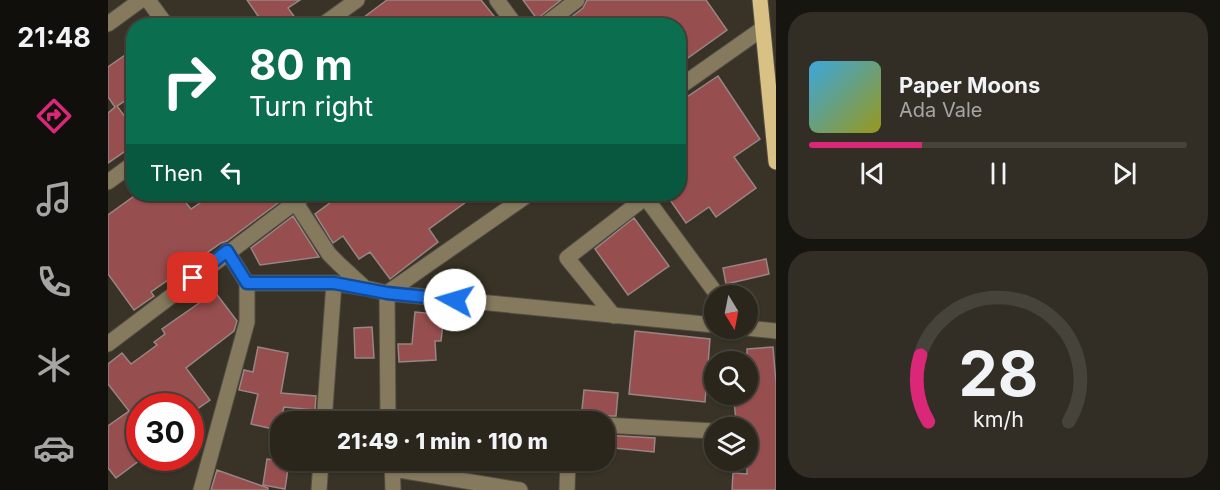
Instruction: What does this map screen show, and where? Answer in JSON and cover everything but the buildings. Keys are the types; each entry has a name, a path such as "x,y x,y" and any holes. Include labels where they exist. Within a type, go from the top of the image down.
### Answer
{"main road":[{"path":"760,0 762,28 772,87 776,162"}],"street":[{"path":"108,24 141,0"},
{"path":"147,0 161,18"},
{"path":"332,18 357,0"},
{"path":"497,0 510,18"},
{"path":"554,18 578,0"},
{"path":"686,82 762,28"},
{"path":"108,182 126,169"},
{"path":"108,344 291,201"},
{"path":"300,201 329,254 365,288"},
{"path":"387,293 519,201"},
{"path":"614,316 567,258 637,201"},
{"path":"648,201 710,285"},
{"path":"201,490 247,322 247,283 227,251"},
{"path":"247,283 334,283 387,293 704,324"},
{"path":"325,411 334,283"},
{"path":"387,293 388,411"},
{"path":"758,329 776,331"},
{"path":"615,426 704,430"},
{"path":"319,490 320,471"},
{"path":"392,471 393,490"},
{"path":"423,471 520,490"},
{"path":"567,490 568,471"}],"route":[{"path":"193,278 227,251 247,283 334,283 387,293 455,300"}]}
